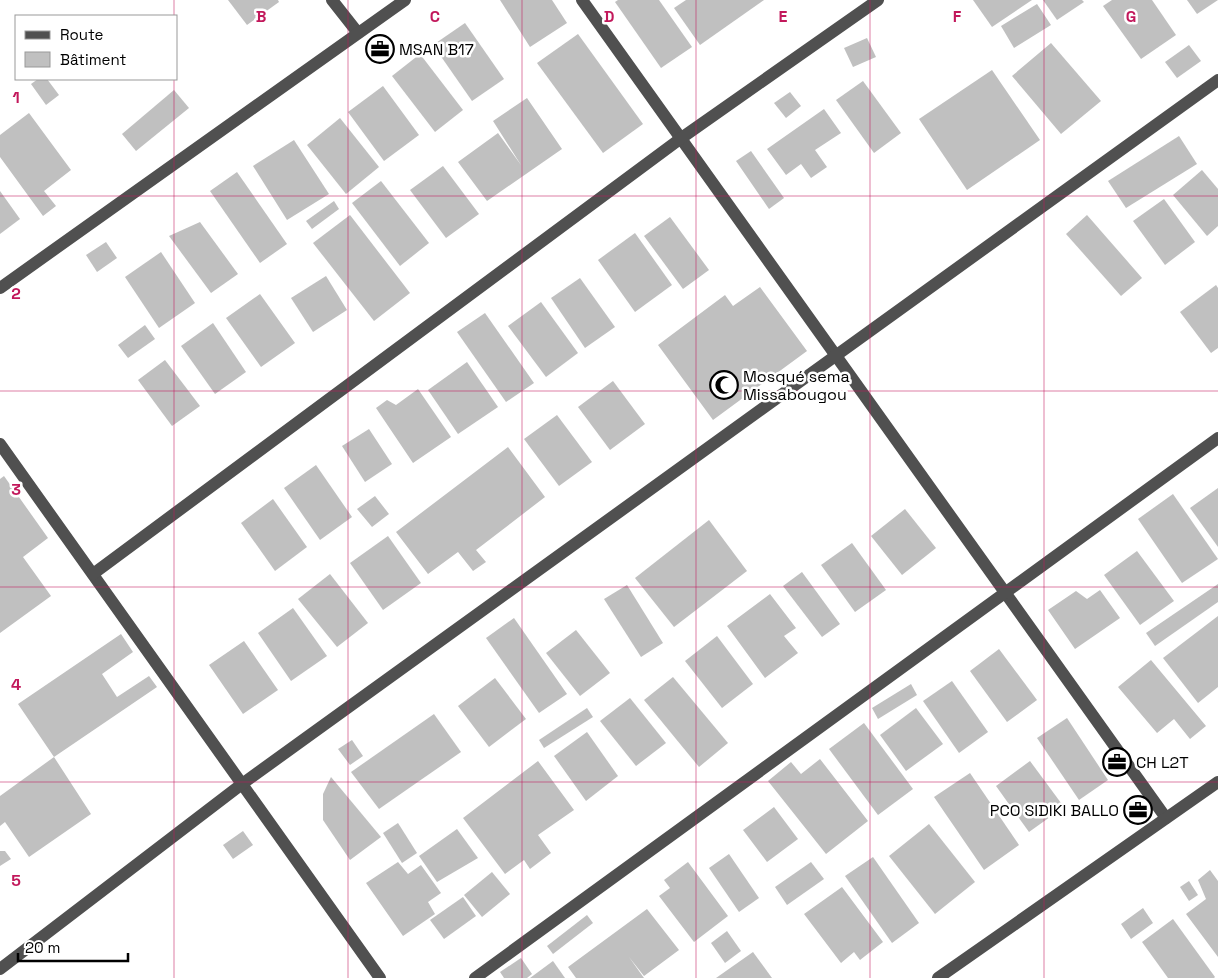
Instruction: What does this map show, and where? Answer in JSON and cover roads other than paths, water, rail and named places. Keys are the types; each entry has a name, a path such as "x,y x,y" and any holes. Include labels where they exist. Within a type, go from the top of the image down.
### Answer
{"street":[{"path":"332,0 358,33"},
{"path":"0,288 405,0"},
{"path":"582,0 1166,818"},
{"path":"93,574 680,139 878,0"},
{"path":"0,969 242,784 1218,80"},
{"path":"475,978 1218,438"},
{"path":"0,444 380,978"},
{"path":"942,977 1218,782"}],"place":[{"name":"MSAN B17","path":"380,49"},
{"name":"Mosqué sema Missabougou","path":"724,385"},
{"name":"CH L2T","path":"1117,762"},
{"name":"PCO SIDIKI BALLO","path":"1138,810"}]}
